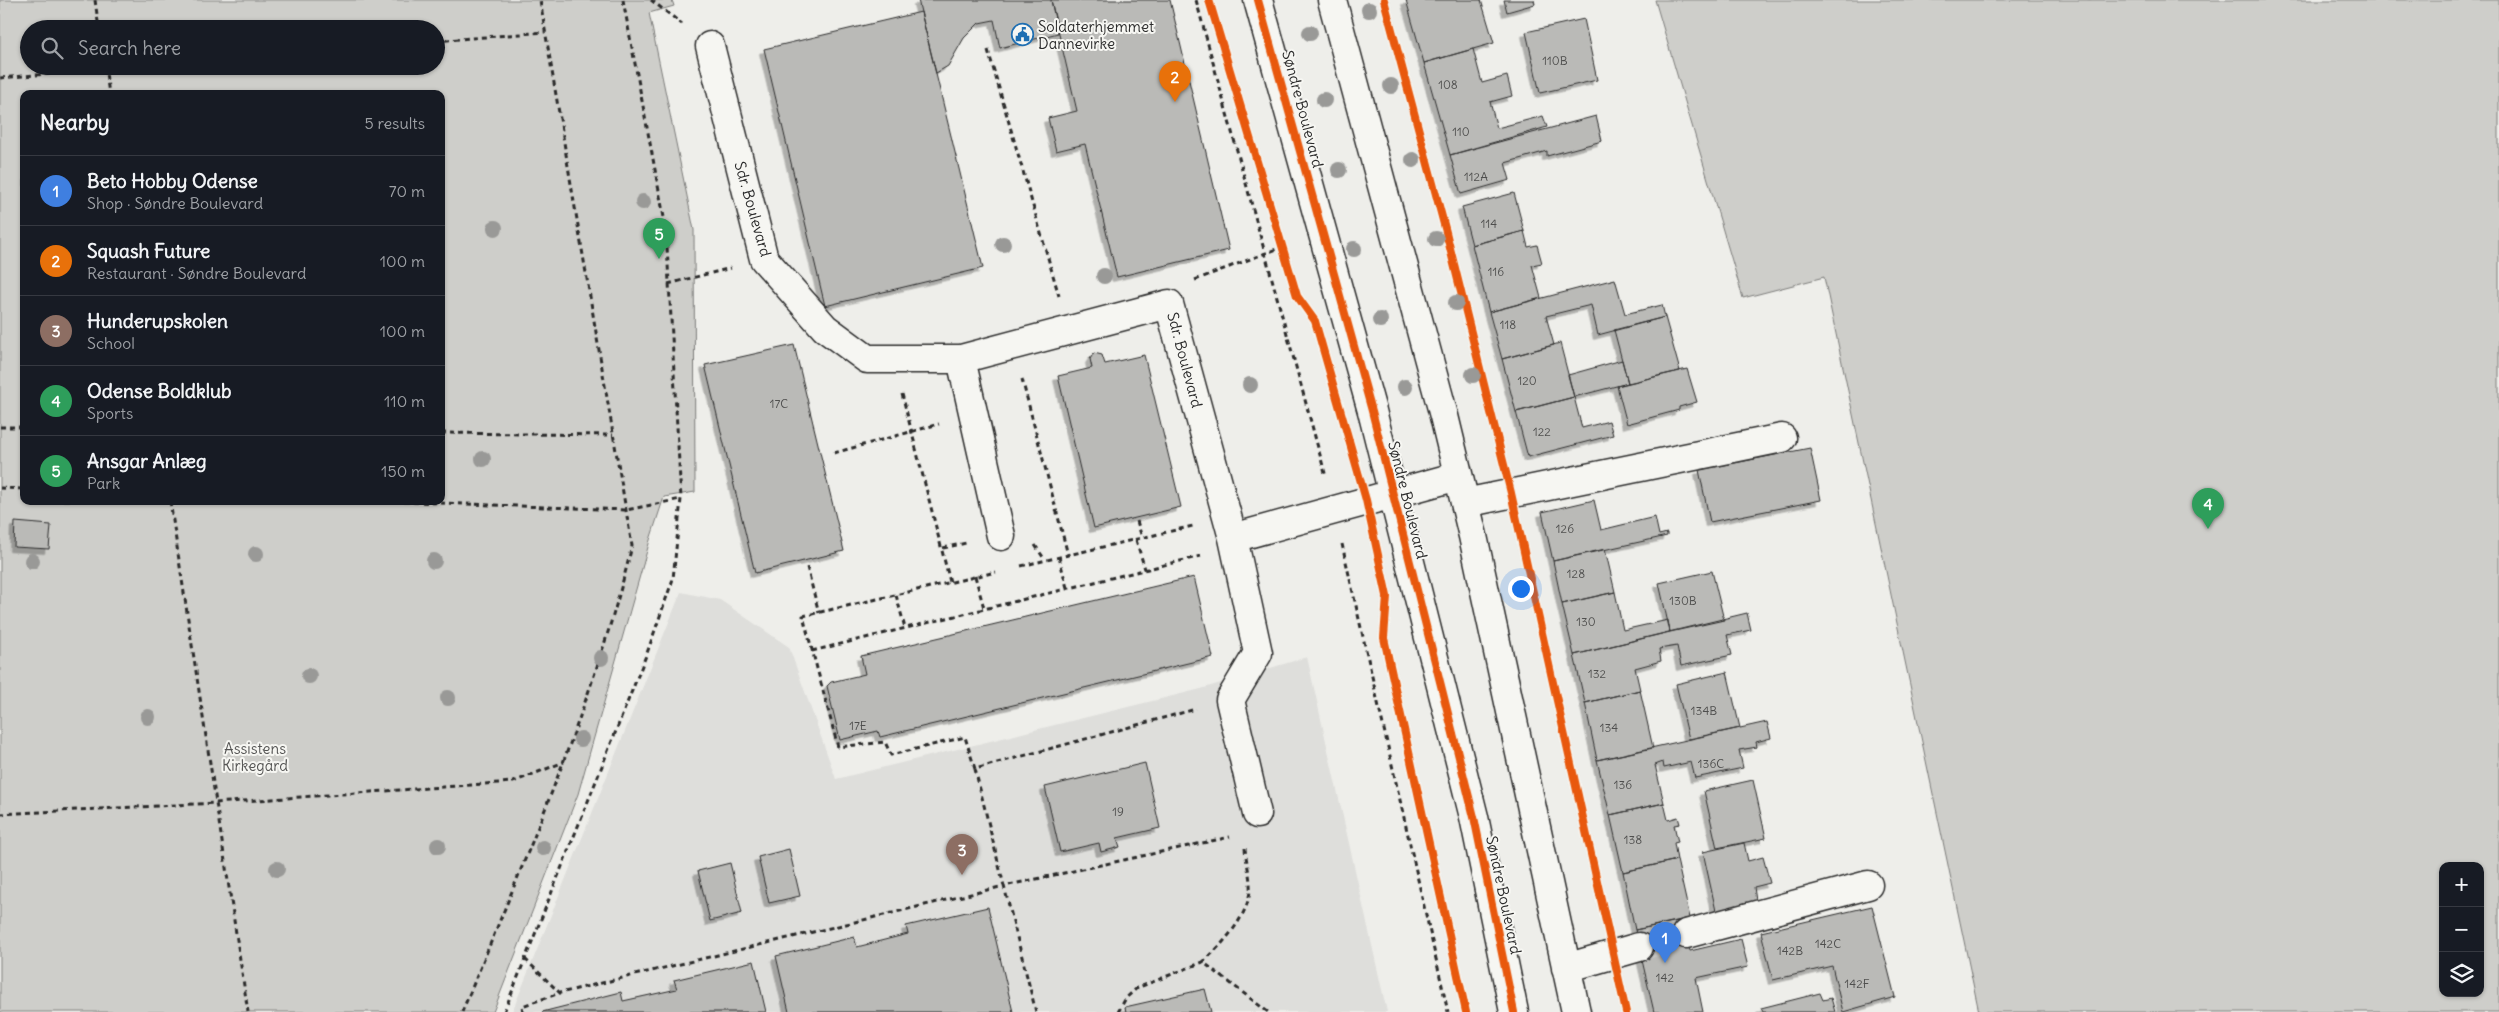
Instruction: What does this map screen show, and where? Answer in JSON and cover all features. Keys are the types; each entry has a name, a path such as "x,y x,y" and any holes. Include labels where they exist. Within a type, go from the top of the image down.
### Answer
{"street":[{"name":"Søndre Boulevard","path":"1258,0 1372,411 1474,817 1514,1012"},
{"path":"1332,0 1465,503 1576,1012"},
{"name":"Sdr. Boulevard","path":"710,46 764,259 825,328 867,359 960,358 1170,304 1234,543 1258,653 1230,700"},
{"path":"960,358 1001,536"},
{"path":"1465,503 1782,438"},
{"path":"1234,543 1392,493 1458,476"},
{"path":"1230,700 1254,823"},
{"path":"1686,934 1868,885"},
{"path":"1566,968 1639,947"}],"path":[{"path":"95,0 98,20"},
{"path":"462,1012 564,761 620,596 632,546 540,0"},
{"path":"504,1012 647,653 673,580 681,498 666,228 623,0"},
{"path":"445,40 545,32"},
{"path":"988,50 1069,330"},
{"path":"0,78 32,75"},
{"path":"106,75 108,90"},
{"path":"1170,304 1192,281 1283,252 1279,238"},
{"path":"668,284 764,259"},
{"path":"1013,345 1068,555"},
{"path":"893,358 950,582"},
{"path":"834,453 974,415"},
{"path":"0,427 20,427"},
{"path":"445,433 613,435"},
{"path":"0,488 20,489"},
{"path":"445,503 626,510 681,498"},
{"path":"171,505 248,1012"},
{"path":"1136,521 1142,538"},
{"path":"1136,540 1145,569"},
{"path":"812,651 1145,569 1234,543"},
{"path":"1058,557 1067,588"},
{"path":"807,567 819,612 803,616 838,747 885,742 891,755 965,737 975,769 1036,1012"},
{"path":"975,576 984,608"},
{"path":"896,595 905,628"},
{"path":"975,769 1230,700"},
{"path":"0,814 513,782 564,761"},
{"path":"523,1012 522,1006 560,993 1004,886 1254,823"},
{"path":"1118,1012 1126,998 1137,988 1203,962 1225,942 1239,919 1250,892 1245,848 1254,823"},
{"path":"525,959 560,993"},
{"path":"1203,962 1268,1012"}],"shaded area":[{"path":"681,592 720,600 789,647 836,779 1201,689 1307,657 1387,1012 512,1012"}],"green space":[{"name":"Assistens Kirkegård","path":"0,0 672,0 674,6 649,13 694,230 695,492 664,497 578,794 493,1012 0,1012"},
{"path":"1655,0 2499,0 2499,1012 1979,1012 1824,277 1743,298"}],"building":[{"name":"Soldaterhjemmet Dannevirke","path":"918,0 1051,0 1058,33 1000,48 994,20 979,23 964,38 948,66 936,73"},
{"path":"1051,0 1170,0 1229,250 1117,277 1085,144 1056,151 1048,118 1077,111"},
{"path":"1406,0 1481,0 1494,43 1424,63"},
{"path":"1504,0 1534,0 1535,4 1507,12"},
{"path":"921,12 983,268 825,306 764,49"},
{"path":"1584,19 1597,80 1540,93 1526,32"},
{"path":"1473,49 1482,83 1507,76 1512,96 1490,102 1497,128 1543,116 1547,127 1450,155 1424,63"},
{"path":"1596,116 1602,141 1547,156 1547,151 1505,163 1510,180 1461,194 1450,155"},
{"path":"1514,193 1524,231 1472,245 1462,207"},
{"path":"1524,231 1528,247 1537,245 1542,263 1532,265 1541,298 1489,312 1472,245"},
{"path":"1615,279 1625,314 1662,305 1665,317 1598,335 1591,305 1546,316 1554,345 1502,359 1489,312"},
{"path":"1665,317 1680,371 1628,383 1614,330"},
{"path":"1560,343 1574,397 1516,412 1502,359"},
{"path":"794,345 844,551 755,573 705,365"},
{"path":"1094,353 1102,355 1105,364 1144,355 1181,507 1094,528 1058,376 1092,368 1090,359"},
{"path":"1622,360 1628,383 1574,397 1568,375"},
{"path":"1687,369 1697,402 1679,407 1679,410 1627,424 1617,386"},
{"path":"1574,397 1582,428 1609,421 1613,435 1528,457 1516,412"},
{"path":"1810,448 1821,500 1710,522 1699,470"},
{"path":"1594,500 1601,530 1655,517 1659,535 1667,533 1667,536 1553,561 1542,512"},
{"path":"15,522 51,525 49,549 14,547"},
{"path":"1605,549 1615,592 1562,604 1553,561"},
{"path":"1712,571 1724,620 1670,632 1659,583"},
{"path":"1194,577 1213,657 880,737 878,731 840,740 827,686 831,682 865,674 861,656"},
{"path":"1615,592 1623,630 1668,620 1670,632 1574,655 1562,604"},
{"path":"1747,613 1751,630 1727,635 1732,655 1681,666 1677,646 1659,649 1661,661 1635,668 1640,690 1585,703 1574,655"},
{"path":"1727,672 1740,728 1689,739 1676,684"},
{"path":"1640,690 1653,748 1597,760 1585,703"},
{"path":"1767,722 1771,738 1756,742 1757,747 1739,750 1743,768 1695,778 1691,762 1664,768 1663,762 1655,765 1664,803 1610,815 1597,760"},
{"path":"1145,763 1160,828 1117,838 1120,847 1101,852 1099,843 1060,852 1045,787"},
{"path":"1753,780 1766,838 1717,848 1704,791"},
{"path":"1664,803 1668,820 1678,817 1680,824 1674,825 1678,842 1674,843 1677,860 1623,872 1610,815"},
{"path":"1744,843 1748,861 1763,857 1770,883 1754,887 1756,901 1716,911 1703,852"},
{"path":"789,849 800,896 769,903 758,857"},
{"path":"1677,860 1690,918 1635,930 1623,872"},
{"path":"730,863 742,913 710,921 698,871"},
{"path":"1872,906 1895,997 1843,1012 1832,966 1773,980 1761,932"},
{"path":"988,907 1013,1012 789,1012 776,956 854,937 857,947 908,934 906,926"},
{"path":"1683,920 1690,951 1741,939 1748,967 1696,978 1703,1012 1654,1012 1635,930"},
{"path":"754,961 766,1012 542,1012 621,992 623,1001 677,989 674,980"},
{"path":"1205,989 1211,1012 1126,1012 1125,1007"},
{"path":"1820,993 1823,1000 1831,998 1835,1012 1763,1012 1761,1008"}],"tunnel":[{"path":"1639,947 1686,934"}],"cycle path":[{"path":"1209,0 1297,296 1315,321 1366,500 1387,596 1384,638 1466,1012"},
{"path":"1258,0 1372,411 1474,817 1514,1012"},
{"path":"1384,0 1446,232 1511,493 1626,1012"}],"place":[{"name":"Soldaterhjemmet Dannevirke","path":"1022,35"},
{"name":"Squash Future","path":"1175,102"},
{"name":"Ansgar Anlæg","path":"659,259"},
{"name":"Odense Boldklub","path":"2208,529"},
{"name":"Hunderupskolen","path":"962,875"},
{"name":"Beto Hobby Odense","path":"1665,963"}]}
